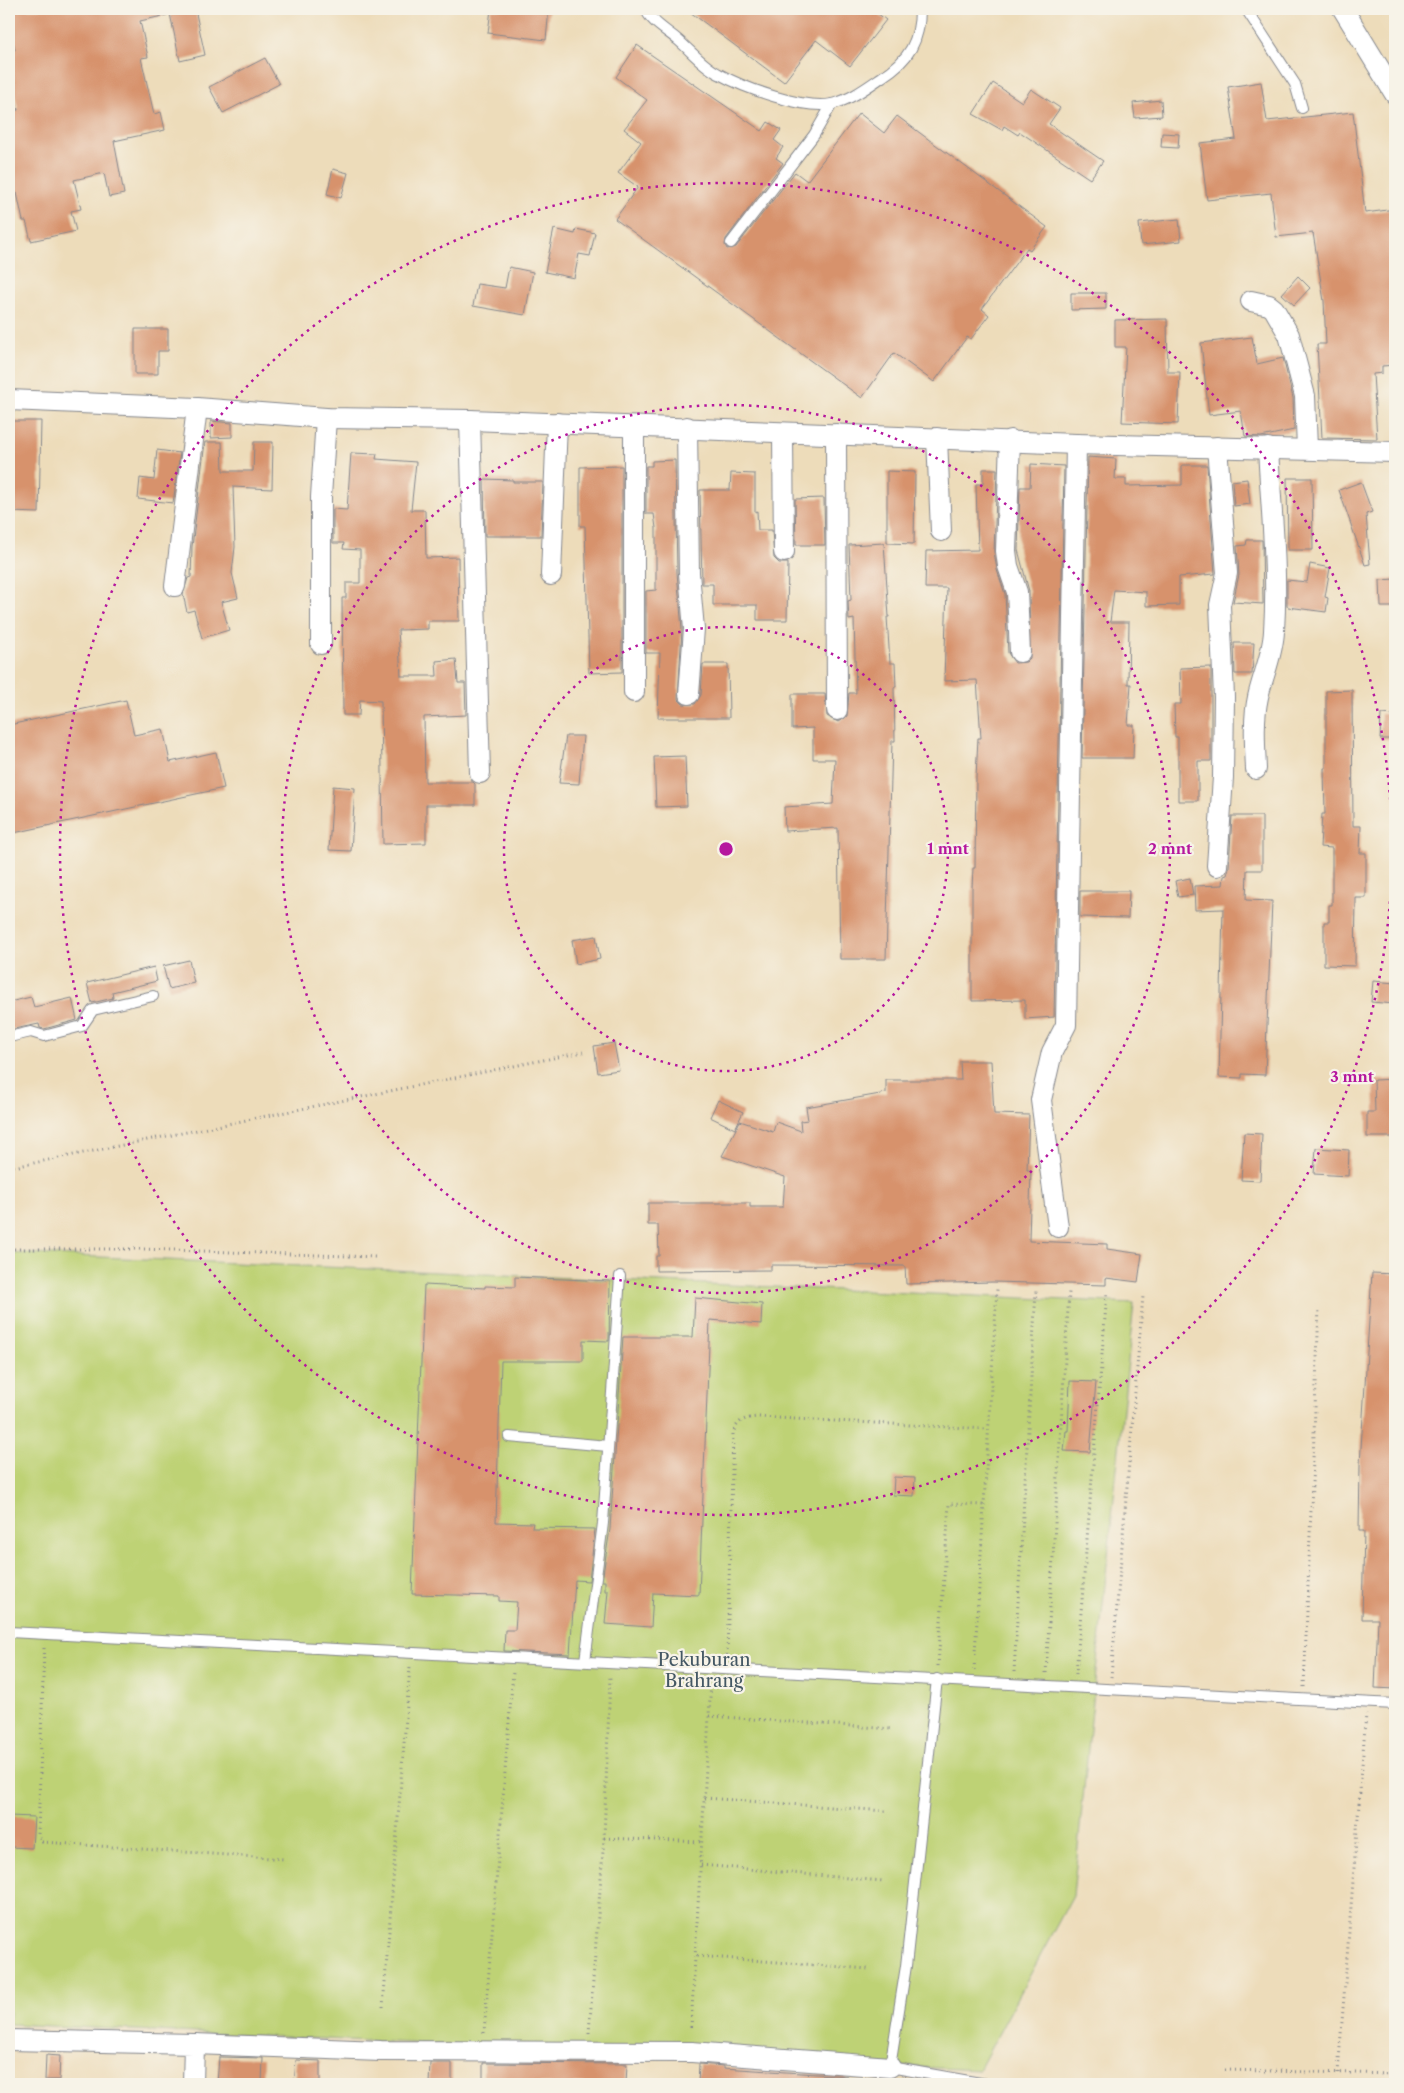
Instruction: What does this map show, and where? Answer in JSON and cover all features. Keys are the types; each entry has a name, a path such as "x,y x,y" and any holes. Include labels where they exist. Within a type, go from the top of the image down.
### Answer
{"street":[{"path":"1343,9 1395,94"},
{"path":"1251,301 1269,305 1274,309 1288,335 1305,396 1307,449"},
{"path":"9,400 197,408 326,418 470,420 634,427 687,427 783,433 1010,440 1076,444 1395,452"},
{"path":"175,586 197,408"},
{"path":"321,644 321,497 326,418"},
{"path":"470,420 480,773"},
{"path":"551,575 557,424"},
{"path":"634,427 634,692"},
{"path":"687,427 689,573 694,629 689,694"},
{"path":"783,433 784,552"},
{"path":"836,434 837,710"},
{"path":"937,438 941,532"},
{"path":"1010,440 1006,551 1008,566 1017,592 1020,652"},
{"path":"1058,1227 1041,1100 1052,1052 1066,1024 1076,444"},
{"path":"1217,447 1227,573 1220,605 1224,697 1223,777 1217,866"},
{"path":"1256,769 1257,698 1271,651 1276,609 1274,526 1269,492 1268,448"},
{"path":"9,2040 381,2051 692,2052 890,2067"},
{"path":"193,2084 194,2044"}],"lane":[{"path":"646,9 655,20 718,74 769,96 820,105 832,104 852,96 891,72 911,51 920,26 920,9"},
{"path":"1246,9 1295,84 1302,108"},
{"path":"732,243 814,135 832,104"},
{"path":"9,1037 31,1032 44,1036 82,1026 93,1010 153,996"},
{"path":"585,1661 603,1523 620,1276"},
{"path":"509,1437 608,1446"},
{"path":"9,1632 411,1654 1013,1682 1395,1704"},
{"path":"937,1679 906,1966 890,2067 986,2084"}],"path":[{"path":"9,1168 583,1052"},
{"path":"9,1249 142,1250 377,1257"},
{"path":"974,1680 987,1429 997,1289"},
{"path":"1013,1682 1036,1291"},
{"path":"1045,1684 1069,1292"},
{"path":"1075,1686 1107,1293"},
{"path":"1110,1688 1143,1296"},
{"path":"1304,1700 1319,1308"},
{"path":"726,1669 734,1434 740,1421 758,1417 987,1429"},
{"path":"937,1679 949,1504 983,1505"},
{"path":"44,1635 38,1834 42,1842 284,1859"},
{"path":"383,2007 411,1654"},
{"path":"484,2033 514,1658"},
{"path":"589,2041 604,1838 611,1663"},
{"path":"692,2027 711,1668"},
{"path":"1338,2073 1367,1702"},
{"path":"709,1716 894,1729"},
{"path":"705,1798 886,1811"},
{"path":"604,1838 703,1842"},
{"path":"702,1865 883,1881"},
{"path":"697,1956 869,1969"},
{"path":"1226,2070 1395,2074"}],"green space":[{"name":"Pekuburan Brahrang","path":"9,1253 1134,1303 1073,1895 979,2070 9,2024"}],"building":[{"path":"9,9 167,9 167,15 140,21 148,57 141,58 154,114 161,112 165,130 114,141 124,194 109,197 104,173 74,180 81,209 71,211 76,231 31,241 26,221 23,221 17,193 9,195 9,171 13,170 9,152 9,112 18,110 9,68 9,52 15,50 9,22"},
{"path":"169,9 195,9 205,55 180,61"},
{"path":"491,9 549,9 546,40 488,33"},
{"path":"686,9 872,9 886,20 850,66 816,40 784,82"},
{"path":"637,45 762,131 768,122 781,130 774,140 783,147 776,158 783,163 726,239 725,245 727,249 736,247 795,172 807,181 859,113 884,133 897,116 1047,227 1030,250 1027,248 982,309 989,315 971,339 967,337 934,382 894,353 862,398 615,219 638,187 618,173 641,142 624,129 647,100 616,77"},
{"path":"265,58 279,84 223,113 209,87"},
{"path":"1261,82 1267,121 1353,112 1365,213 1395,209 1395,365 1382,366 1382,373 1373,374 1377,439 1322,438 1317,344 1326,344 1324,301 1313,233 1276,237 1271,193 1207,200 1200,143 1236,139 1228,87"},
{"path":"993,83 1022,102 1031,89 1060,108 1049,124 1103,161 1090,179 1020,132 1018,135 1004,126 1002,130 973,114"},
{"path":"1161,100 1162,116 1135,118 1133,103"},
{"path":"1162,133 1179,134 1178,148 1161,147"},
{"path":"333,169 348,173 341,198 327,194"},
{"path":"1179,219 1181,241 1141,245 1139,223"},
{"path":"554,229 575,234 576,229 595,233 590,256 579,254 574,278 545,272"},
{"path":"509,267 533,272 525,315 473,306 477,284 505,288"},
{"path":"1298,276 1310,288 1294,305 1282,294"},
{"path":"1071,293 1106,293 1106,309 1071,310"},
{"path":"1167,319 1168,372 1180,372 1178,424 1122,422 1126,347 1115,347 1115,320"},
{"path":"135,329 168,329 168,351 158,351 158,374 135,374"},
{"path":"1252,337 1257,364 1283,358 1293,398 1294,430 1261,437 1245,436 1241,411 1209,415 1201,343"},
{"path":"9,421 41,421 39,513 9,512"},
{"path":"211,421 232,423 232,437 211,438"},
{"path":"205,442 222,442 223,471 253,471 254,442 273,442 272,489 233,487 235,547 232,573 238,598 221,602 229,630 202,638 194,610 187,612 183,594 188,578 191,577 192,547"},
{"path":"157,450 180,453 173,503 138,499 140,478 154,480"},
{"path":"351,453 377,454 376,459 416,462 411,510 425,510 426,558 458,557 459,621 428,621 428,629 398,630 401,676 437,676 436,661 456,659 458,683 465,683 466,715 424,717 425,782 473,782 475,784 475,805 426,805 426,843 383,844 381,701 360,700 359,715 343,715 342,598 346,598 346,583 360,583 360,550 343,549 344,543 333,543 333,509 347,510"},
{"path":"1088,457 1116,459 1115,479 1126,479 1126,486 1182,485 1182,465 1207,465 1215,574 1179,577 1179,605 1146,606 1146,592 1114,590 1110,622 1129,622 1128,684 1131,684 1128,725 1134,725 1133,758 1082,758"},
{"path":"675,460 677,573 682,629 678,699 683,704 695,704 701,695 703,664 728,664 729,718 658,718 660,653 646,653 646,591 656,590 656,528 654,514 646,514 646,466 652,466 652,461"},
{"path":"1031,464 1064,466 1054,1017 1025,1019 1025,1000 972,1001 972,888 973,868 975,868 978,738 981,738 977,680 944,681 947,588 925,588 926,551 978,550 976,484 983,484 983,469 997,469 994,552 997,570 1005,594 1008,653 1015,663 1026,662 1030,658 1029,591 1018,550 1020,487 1030,487"},
{"path":"622,466 622,672 589,673 585,526 580,526 580,467"},
{"path":"887,471 915,472 914,544 887,543"},
{"path":"731,473 755,474 755,512 757,511 758,530 772,530 774,558 779,563 788,563 787,620 757,620 757,605 713,605 713,584 702,584 700,490 730,490"},
{"path":"1287,478 1312,478 1313,550 1288,550"},
{"path":"484,479 513,480 513,482 543,482 541,536 485,536"},
{"path":"1247,479 1250,504 1234,506 1232,481"},
{"path":"1361,482 1372,512 1366,514 1370,564 1365,565 1339,490"},
{"path":"824,498 825,545 796,545 795,499"},
{"path":"1247,540 1262,540 1263,604 1233,602 1239,575 1237,546 1246,545"},
{"path":"884,543 890,663 895,663 896,687 894,687 895,741 892,741 886,959 840,959 838,828 785,831 784,807 833,804 835,759 813,759 813,728 792,729 792,694 825,694 827,716 838,722 847,716 849,693 856,693 854,619 849,620 848,601 851,600 849,545"},
{"path":"1310,564 1330,568 1325,597 1328,598 1326,612 1288,607 1287,605 1287,580 1307,582"},
{"path":"1395,579 1395,607 1381,607 1380,580"},
{"path":"1234,643 1254,643 1252,674 1235,674"},
{"path":"1211,667 1211,761 1198,761 1198,801 1178,801 1178,737 1175,737 1174,704 1181,704 1180,668"},
{"path":"1352,690 1353,826 1361,826 1360,853 1366,853 1366,898 1356,898 1355,966 1324,965 1324,922 1329,922 1329,905 1332,905 1332,848 1320,847 1322,814 1325,814 1326,691"},
{"path":"126,700 134,735 163,729 170,762 216,752 224,788 9,834 9,725"},
{"path":"1381,714 1395,715 1395,739 1380,739"},
{"path":"566,736 583,736 579,784 559,783"},
{"path":"685,756 687,806 656,807 654,757"},
{"path":"333,786 355,788 351,851 329,850"},
{"path":"1232,816 1262,816 1262,870 1247,870 1246,900 1272,901 1265,1075 1242,1074 1242,1078 1219,1077 1223,909 1195,910 1194,886 1223,885 1224,876 1227,875 1229,867"},
{"path":"1190,878 1193,895 1178,897 1175,881"},
{"path":"1080,891 1129,891 1128,918 1080,917"},
{"path":"596,936 600,959 576,964 572,940"},
{"path":"189,960 194,983 169,989 163,966"},
{"path":"154,967 157,981 112,992 113,998 92,1003 87,983"},
{"path":"1373,981 1395,983 1395,1004 1371,1002"},
{"path":"31,997 34,1007 72,998 77,1020 44,1029 40,1028 39,1024 9,1030 9,1002"},
{"path":"614,1043 619,1070 598,1073 594,1046"},
{"path":"960,1061 991,1061 994,1114 1029,1115 1027,1170 1031,1170 1029,1241 1107,1244 1107,1249 1142,1254 1138,1282 1106,1278 1106,1285 993,1282 906,1284 905,1266 771,1265 771,1270 656,1271 656,1256 659,1256 658,1225 648,1225 648,1203 750,1203 750,1207 783,1207 785,1177 722,1156 740,1121 773,1132 776,1122 801,1131 800,1121 808,1120 806,1107 886,1093 886,1080 961,1080"},
{"path":"1395,1079 1395,1137 1367,1137 1367,1112 1375,1112 1374,1080"},
{"path":"718,1100 743,1112 735,1129 710,1117"},
{"path":"1244,1133 1262,1134 1260,1181 1241,1180"},
{"path":"1316,1148 1349,1150 1348,1176 1314,1174"},
{"path":"1372,1273 1395,1274 1395,1689 1375,1688 1378,1619 1362,1619 1364,1531 1359,1531 1360,1464"},
{"path":"515,1277 610,1281 609,1341 583,1340 583,1361 501,1361 496,1522 533,1523 532,1528 595,1529 589,1581 575,1580 570,1654 504,1651 505,1630 515,1630 517,1602 499,1601 499,1596 412,1594 424,1285 485,1288 485,1286 515,1287"},
{"path":"695,1298 762,1304 761,1324 710,1320 699,1595 653,1593 651,1627 605,1624 608,1591 605,1591 605,1581 602,1581 610,1529 623,1337 693,1337"},
{"path":"1070,1381 1096,1382 1090,1452 1064,1451 1066,1431 1068,1431"},
{"path":"894,1477 915,1478 914,1496 893,1495"},
{"path":"9,1816 34,1817 32,1848 9,1847"},
{"path":"46,2055 60,2056 59,2080 45,2080"},
{"path":"219,2057 263,2058 262,2084 217,2084"},
{"path":"296,2060 320,2061 320,2084 294,2084"},
{"path":"430,2063 452,2063 452,2084 429,2084"},
{"path":"483,2063 627,2064 626,2084 483,2084"},
{"path":"699,2064 724,2066 724,2068 847,2076 846,2084 698,2084"}]}
